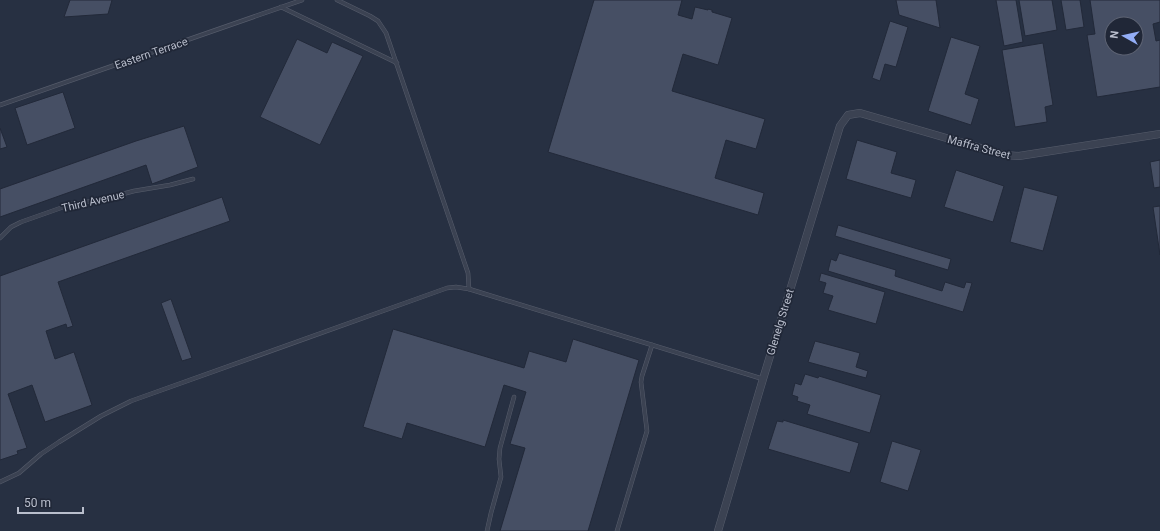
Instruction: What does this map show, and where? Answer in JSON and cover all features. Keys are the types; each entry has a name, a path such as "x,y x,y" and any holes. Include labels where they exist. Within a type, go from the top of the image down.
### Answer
{"street":[{"name":"Maffra Street","path":"848,115 860,113 1005,155 1013,156 1160,134"},
{"name":"Glenelg Street","path":"718,531 840,126 848,115"}],"lane":[{"name":"Eastern Terrace","path":"0,105 302,0"},
{"path":"337,0 378,21 386,33 468,273 469,289"},
{"path":"281,7 397,64"},
{"name":"Third Avenue","path":"0,238 11,227 72,204 100,200 134,191 170,185 193,179"},
{"path":"0,482 19,473 41,454 59,442 102,416 131,401 447,288 456,287 469,289 763,379"},
{"path":"617,531 647,431 641,382 652,345"},
{"path":"487,531 501,477 499,459 501,442 514,397"}],"building":[{"path":"70,0 112,0 108,14 64,17"},
{"path":"594,0 682,0 678,15 692,19 695,7 712,10 712,12 732,18 718,65 683,54 672,91 765,119 756,149 726,140 715,178 764,193 758,215 548,152"},
{"path":"896,0 936,0 940,28 899,15"},
{"path":"996,0 1016,0 1023,42 1004,46"},
{"path":"1019,0 1052,0 1057,30 1025,36"},
{"path":"1061,0 1080,0 1084,27 1066,30"},
{"path":"1090,0 1160,0 1160,22 1153,24 1156,41 1160,40 1160,87 1097,97 1087,35 1095,34"},
{"path":"890,21 908,27 896,67 885,64 880,81 872,78"},
{"path":"951,37 980,46 965,94 979,99 971,125 928,111"},
{"path":"297,39 327,53 332,42 363,56 320,145 260,117"},
{"path":"1043,43 1053,105 1045,107 1047,122 1015,127 1002,50"},
{"path":"63,92 75,128 27,145 15,108"},
{"path":"184,126 198,167 152,184 146,165 0,217 0,189 136,141"},
{"path":"0,128 7,147 0,149"},
{"path":"857,140 897,152 891,173 916,180 911,198 846,179"},
{"path":"1160,160 1160,187 1154,188 1150,162"},
{"path":"956,170 1004,186 993,222 944,207"},
{"path":"1024,187 1058,196 1043,251 1010,242"},
{"path":"222,197 230,221 58,282 73,326 67,328 66,324 46,331 55,359 74,352 92,405 45,422 32,385 8,394 27,448 17,451 18,454 0,460 0,276"},
{"path":"1160,206 1160,255 1153,207"},
{"path":"838,225 951,259 948,270 835,236"},
{"path":"839,253 896,270 895,276 942,291 945,282 964,288 966,282 972,283 963,312 828,271 831,259 836,261"},
{"path":"821,273 885,292 876,324 828,310 833,296 823,293 826,283 819,281"},
{"path":"171,299 192,358 182,361 161,303"},
{"path":"393,329 524,368 529,351 566,362 573,339 639,360 588,531 500,531 525,448 510,444 526,392 504,385 485,447 407,423 402,439 363,427"},
{"path":"815,341 860,353 856,367 868,371 866,378 808,362"},
{"path":"805,374 818,378 819,376 881,395 870,433 807,414 810,405 797,401 798,397 792,395 795,383 801,385"},
{"path":"783,420 859,443 850,473 768,449 777,421 783,422"},
{"path":"892,441 921,450 908,491 880,482"}]}
